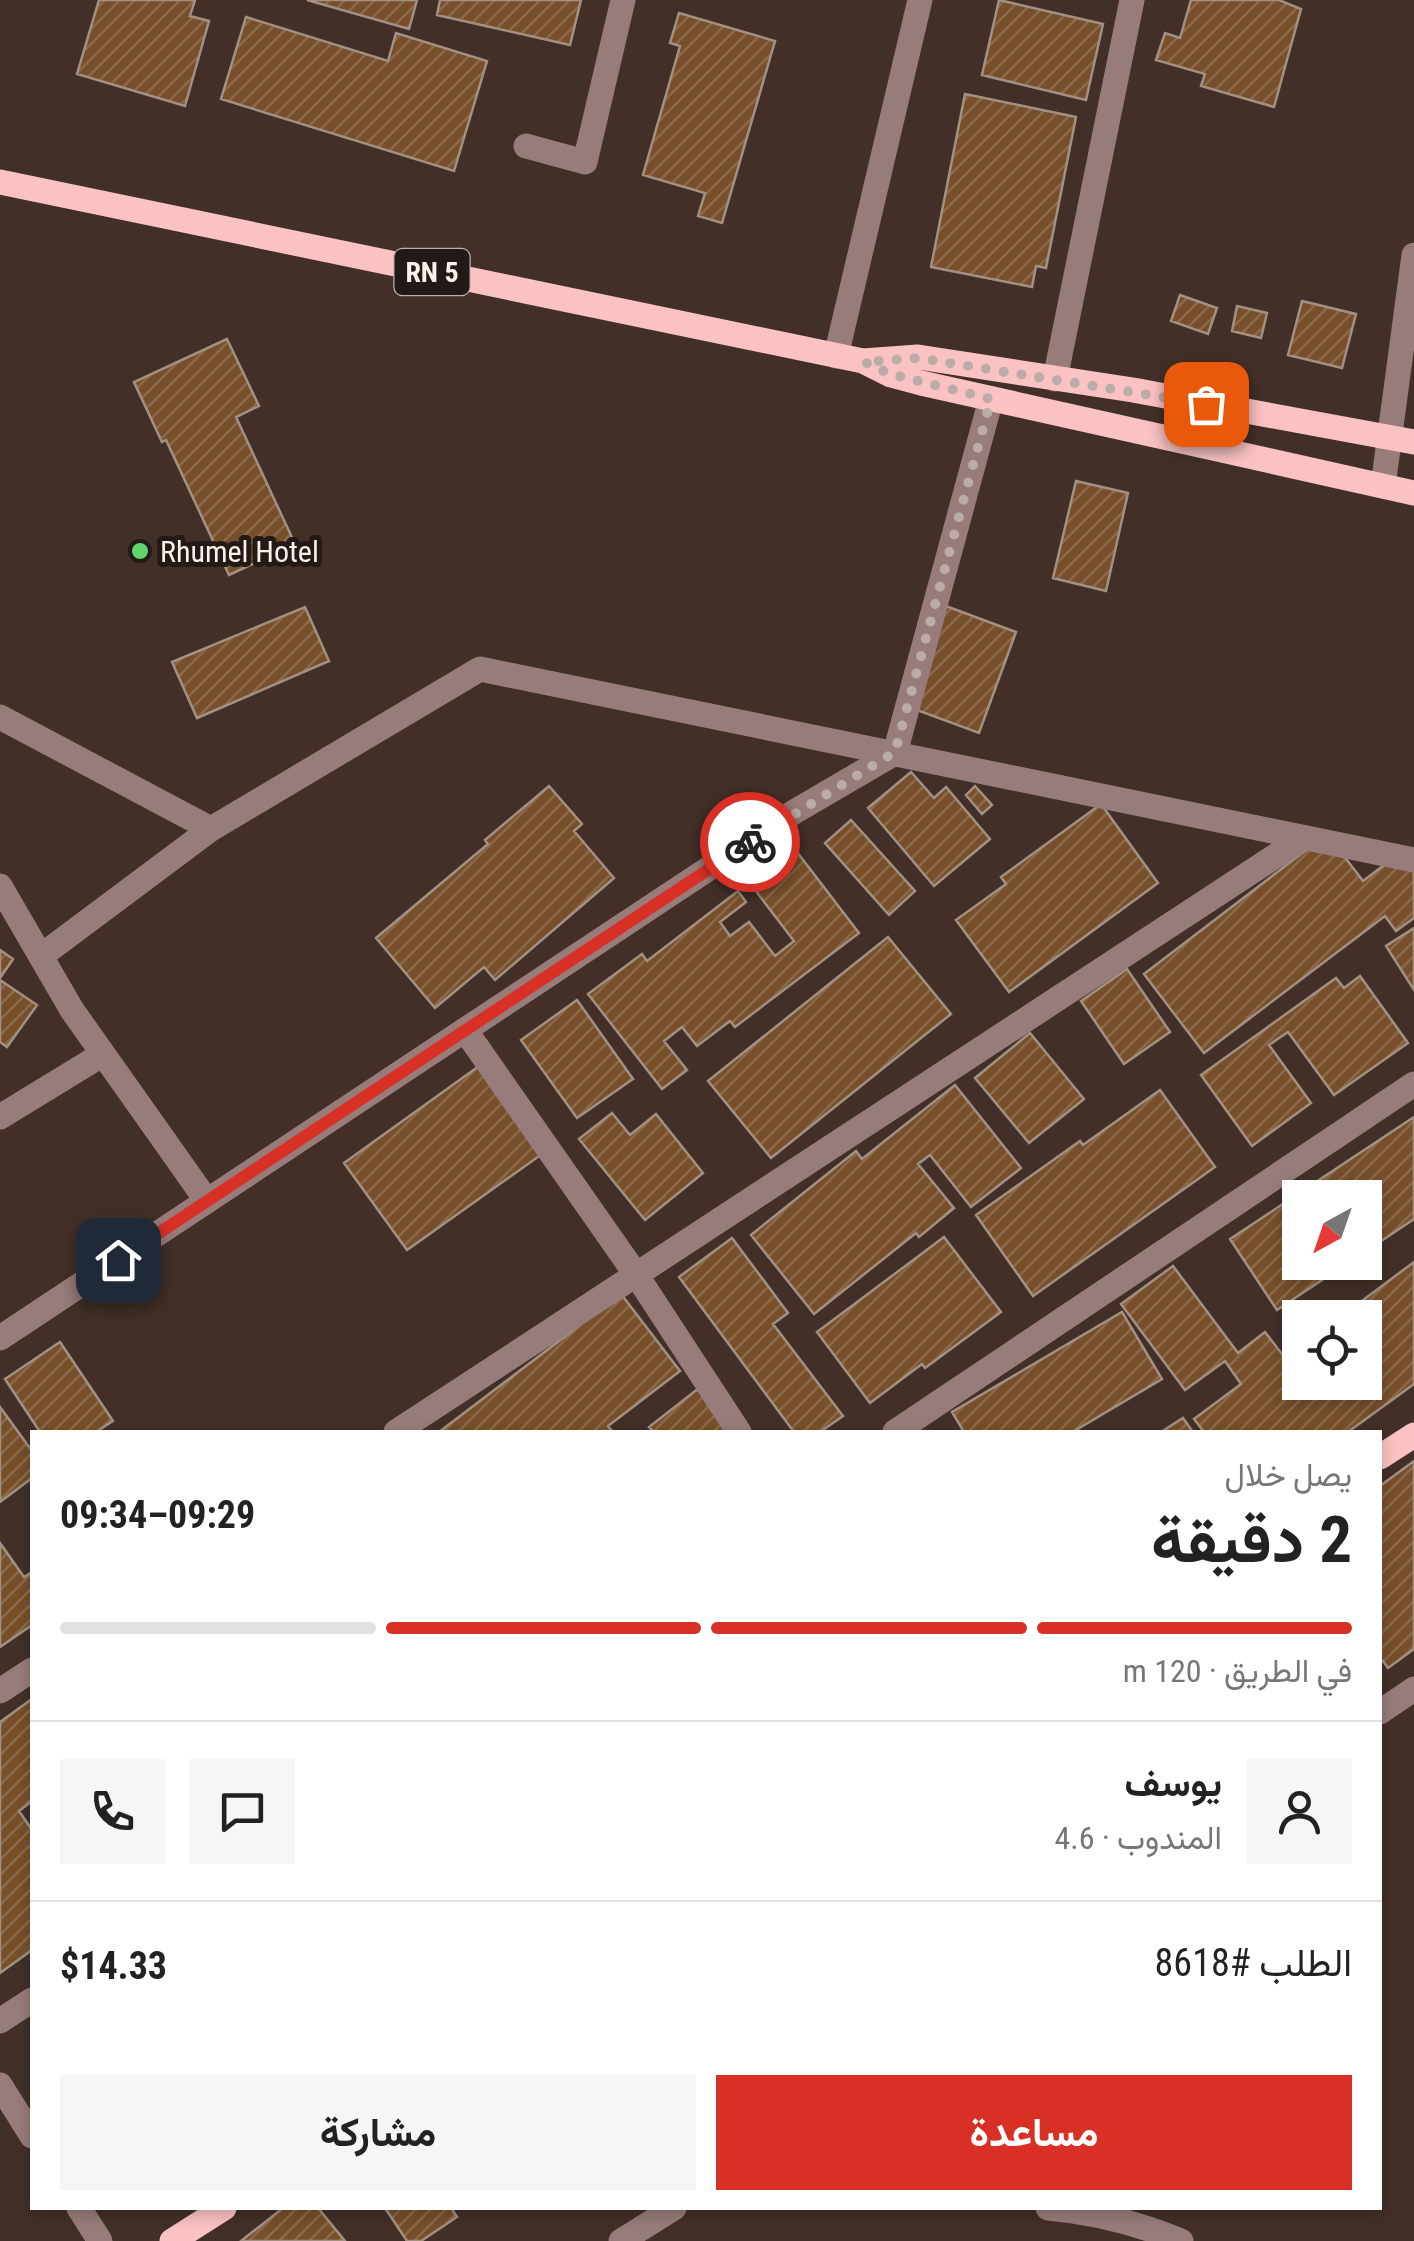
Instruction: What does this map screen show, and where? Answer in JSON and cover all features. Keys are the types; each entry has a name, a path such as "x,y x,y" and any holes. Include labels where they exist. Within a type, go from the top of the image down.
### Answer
{"main road":[{"name":"RN 5","path":"0,182 864,362 890,374 991,399 1414,493"},
{"name":"RN 5","path":"864,362 918,358 1403,440"},
{"path":"1382,1456 1414,1435"},
{"path":"172,2241 221,2210"}],"street":[{"path":"526,146 585,162 623,0"},
{"path":"836,356 920,0"},
{"path":"1055,379 1132,0"},
{"path":"1383,486 1403,440 1414,255"},
{"path":"0,1338 794,812 895,752 991,399"},
{"path":"41,956 211,829 480,670 1414,860"},
{"path":"0,718 211,829"},
{"path":"399,1430 1303,838"},
{"path":"0,886 103,1054 207,1201"},
{"path":"465,1030 637,1276 738,1430"},
{"path":"0,1117 103,1054"},
{"path":"897,1430 1414,1084"},
{"path":"0,1691 30,1671"},
{"path":"1382,1711 1414,1689"},
{"path":"0,2021 30,2001"},
{"path":"0,2085 30,2133"},
{"path":"79,2210 100,2241"},
{"path":"621,2241 671,2210"},
{"path":"1071,2210 1094,2212 1181,2241"}],"building":[{"path":"99,0 195,0 190,16 209,21 185,106 77,74"},
{"path":"307,0 417,0 409,29"},
{"path":"440,0 581,0 570,45 437,15"},
{"path":"999,0 1103,24 1086,100 982,75"},
{"path":"1191,0 1279,0 1301,9 1274,107 1201,86 1205,74 1156,60 1165,33 1180,38"},
{"path":"679,13 775,41 722,223 698,216 705,193 643,175 680,46 670,43"},
{"path":"246,17 388,61 396,33 487,61 454,171 221,99"},
{"path":"965,94 1076,117 1046,268 1036,266 1032,287 931,267"},
{"path":"1180,295 1217,308 1208,334 1171,321"},
{"path":"1302,301 1356,314 1342,368 1288,355"},
{"path":"1237,306 1267,313 1261,338 1232,331"},
{"path":"227,339 259,406 236,417 295,544 229,575 166,440 162,442 134,382"},
{"path":"1076,481 1128,493 1106,591 1053,578"},
{"path":"943,605 1016,632 979,733 906,706"},
{"path":"305,607 329,661 197,718 172,662"},
{"path":"911,772 934,798 946,787 990,839 934,886 868,808"},
{"path":"549,786 582,824 574,831 614,878 495,980 484,967 435,1008 376,938 488,844 485,840"},
{"path":"975,786 992,805 982,814 966,795"},
{"path":"1101,804 1158,883 1009,992 956,920 1006,884 1001,877"},
{"path":"851,820 915,891 889,915 825,843"},
{"path":"1327,834 1363,881 1400,853 1414,872 1414,918 1396,931 1385,916 1204,1053 1144,974"},
{"path":"797,852 859,933 735,1027 730,1021 697,1046 682,1027 664,1041 687,1070 662,1089 588,994 642,954 647,961 738,891 746,902 720,922 730,936 749,922 775,956 794,941 752,886"},
{"path":"1414,928 1414,990 1386,946"},
{"path":"888,937 951,1014 771,1158 708,1081"},
{"path":"0,950 13,959 0,978"},
{"path":"1127,969 1170,1032 1124,1064 1081,1001"},
{"path":"1360,976 1408,1043 1334,1095 1288,1032 1269,1045 1311,1103 1252,1146 1201,1075 1336,978 1344,988"},
{"path":"0,980 37,1005 7,1047 0,1042"},
{"path":"577,1000 633,1079 577,1118 521,1040"},
{"path":"1030,1033 1084,1099 1029,1143 975,1078"},
{"path":"486,1061 549,1149 407,1250 344,1163"},
{"path":"955,1085 1021,1168 971,1207 930,1155 918,1164 954,1208 919,1237 916,1233 814,1314 751,1235 856,1151 862,1159"},
{"path":"1160,1090 1215,1167 1033,1296 976,1215"},
{"path":"612,1113 630,1135 656,1114 703,1173 645,1220 579,1139"},
{"path":"1414,1117 1414,1219 1382,1241 1382,1180 1319,1180"},
{"path":"1282,1205 1282,1280 1322,1280 1292,1300 1282,1300 1277,1310 1230,1239"},
{"path":"944,1237 1001,1312 870,1403 817,1332"},
{"path":"732,1238 788,1313 773,1324 843,1416 823,1430 793,1430 679,1277"},
{"path":"1414,1262 1414,1384 1351,1430 1202,1430 1194,1419 1241,1384 1225,1361 1185,1390 1121,1304 1173,1266 1238,1353 1265,1332 1282,1354 1282,1400 1382,1400 1382,1300 1363,1300"},
{"path":"621,1294 680,1371 608,1426 611,1430 442,1430"},
{"path":"1122,1312 1162,1379 1076,1430 963,1430 952,1412"},
{"path":"60,1342 113,1421 99,1430 39,1430 5,1379"},
{"path":"708,1381 746,1430 652,1430 649,1427"},
{"path":"0,1407 30,1448 30,1480 0,1502"},
{"path":"1183,1418 1192,1430 1164,1430"},
{"path":"1414,1461 1414,1649 1388,1668 1382,1662 1382,1485"},
{"path":"0,1543 24,1577 30,1573 30,1626 0,1647"},
{"path":"30,1700 30,1803 19,1811 30,1827 30,1951 0,1973 0,1722"},
{"path":"280,2210 320,2210 345,2241 241,2241"},
{"path":"386,2210 452,2210 457,2217 421,2241 407,2241"}],"way so far":[{"path":"750,842 895,752 991,399 920,383 864,362 890,357 918,358 1206,404"}],"place":[{"name":"Rhumel Hotel","path":"140,551"}],"route":[{"path":"118,1260 750,842"}]}
